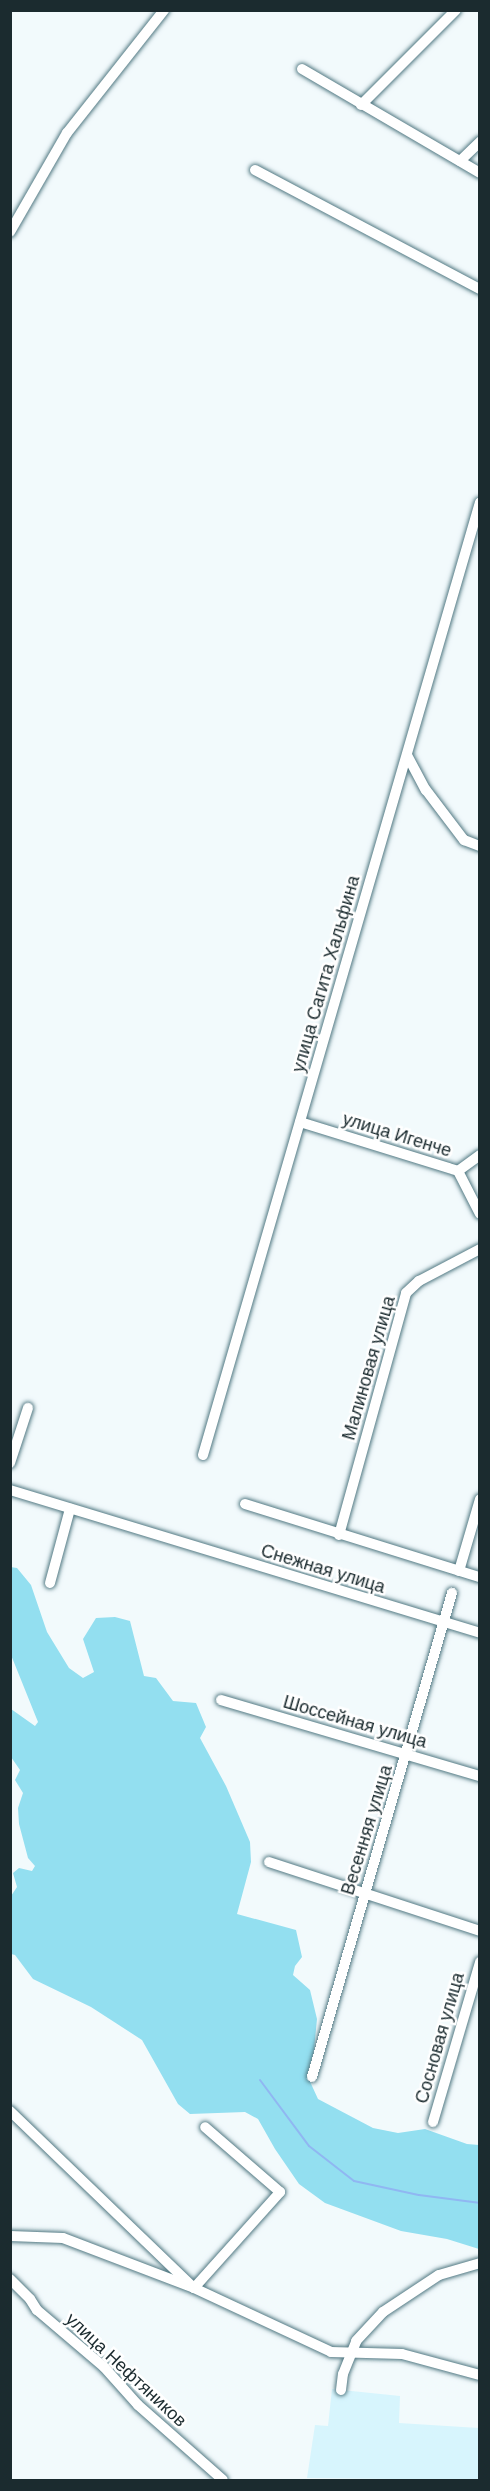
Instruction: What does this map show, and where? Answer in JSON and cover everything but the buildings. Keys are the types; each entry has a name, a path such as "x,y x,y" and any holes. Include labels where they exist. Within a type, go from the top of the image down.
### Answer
{"street":[{"path":"10,232 67,133 90,100 164,10"},
{"path":"361,105 456,10"},
{"path":"302,69 480,173"},
{"path":"460,161 480,142"},
{"path":"255,170 480,289"},
{"name":"улица Сагита Хальфина","path":"203,1455 480,502"},
{"path":"406,755 426,790 464,840 480,846"},
{"name":"улица Игенче","path":"300,1122 458,1172 480,1155"},
{"path":"458,1172 480,1214"},
{"name":"Малиновая улица","path":"339,1535 406,1293 419,1281 480,1249"},
{"path":"10,1463 28,1407"},
{"name":"Снежная улица","path":"10,1491 480,1633"},
{"path":"459,1571 480,1498"},
{"path":"245,1504 480,1577"},
{"path":"50,1583 70,1509"},
{"name":"Весенняя улица","path":"312,2076 407,1755 452,1593"},
{"name":"Шоссейная улица","path":"221,1700 480,1776"},
{"path":"269,1862 480,1931"},
{"name":"Сосновая улица","path":"433,2122 480,1962"},
{"path":"10,2111 194,2288"},
{"path":"194,2288 280,2192 205,2127"},
{"path":"10,2236 63,2238 194,2288 331,2352 402,2354 480,2375"},
{"path":"341,2390 350,2352 364,2330 406,2294 439,2275 480,2263"},
{"name":"улица Нефтяников","path":"10,2279 30,2299 37,2310 104,2367 138,2404 223,2481"}],"shaded area":[{"path":"10,1567 17,1568 31,1585 47,1632 69,1668 83,1678 94,1672 83,1639 96,1618 115,1617 130,1621 144,1676 156,1678 173,1701 196,1703 206,1727 200,1738 226,1786 250,1842 251,1862 237,1914 296,1930 302,1957 295,1966 293,1975 310,1990 317,2019 314,2050 307,2075 318,2099 373,2128 398,2133 425,2129 467,2144 479,2145 479,2249 447,2239 401,2231 325,2203 299,2184 258,2119 245,2112 190,2114 178,2104 142,2040 91,2007 33,1979 15,1955 11,1954 11,1896 17,1887 13,1873 19,1868 32,1871 35,1866 28,1858 19,1824 18,1808 23,1793 15,1780 20,1770 11,1757 11,1709 35,1726 38,1722 11,1655"},
{"path":"332,2389 400,2396 399,2423 479,2428 479,2480 307,2478 315,2425 328,2426"}],"waterway":[{"path":"260,2080 309,2146 354,2181 419,2195 480,2203"}]}
